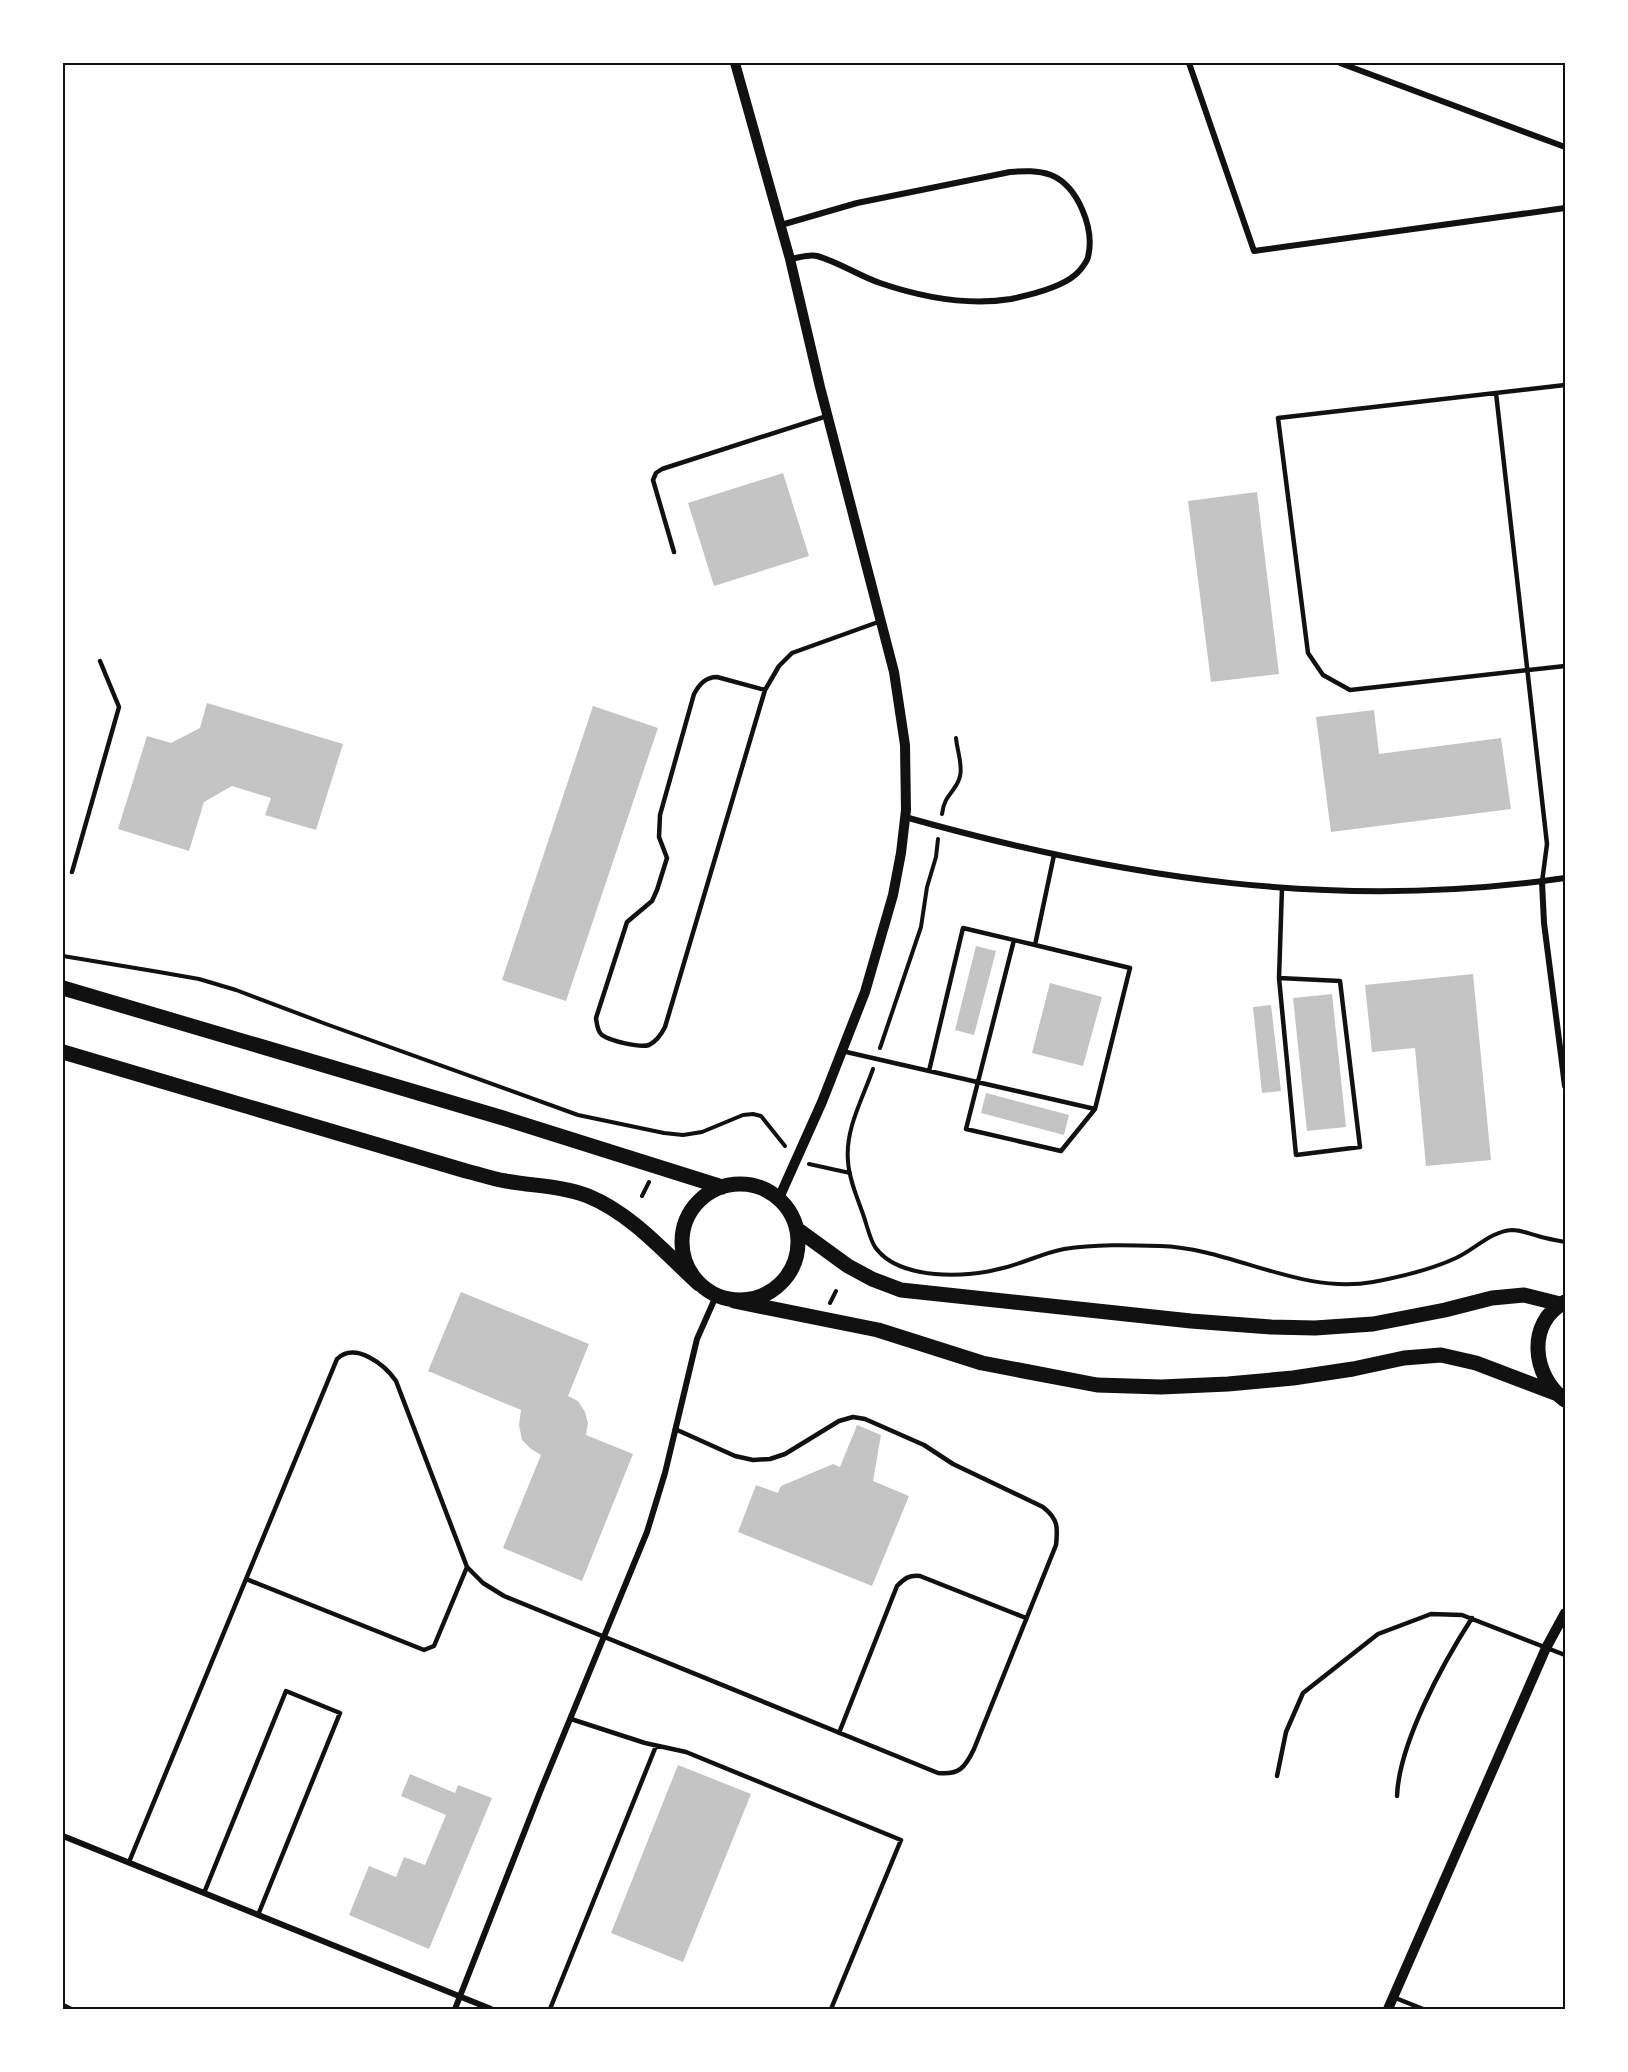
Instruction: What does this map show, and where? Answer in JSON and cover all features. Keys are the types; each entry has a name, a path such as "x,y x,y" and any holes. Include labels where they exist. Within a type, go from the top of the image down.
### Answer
{"main road":[{"path":"63,988 492,1115 722,1187"},
{"path":"63,1052 466,1171 504,1181 551,1187 586,1195 614,1209 642,1231 699,1284 716,1296 878,1330 982,1363 1096,1385 1161,1387 1228,1384 1303,1376 1404,1358 1441,1355 1476,1364 1560,1396"},
{"path":"699,1284 688,1268 682,1249 683,1229 691,1210 704,1196 722,1187 742,1184 761,1188 778,1198 790,1212 797,1229 798,1248 794,1266 784,1281 769,1293 752,1300 734,1301"},
{"path":"797,1229 848,1266 872,1279 901,1290 1191,1321 1315,1328 1373,1324 1492,1298 1524,1295 1562,1303"},
{"path":"1560,1396 1543,1377 1537,1357 1539,1338 1546,1319 1562,1303"}],"street":[{"path":"735,63 790,259 827,416 894,672 905,745 905,817 893,895 865,992 822,1102 778,1198"},
{"path":"1189,63 1254,250 1565,208"},
{"path":"1340,63 1565,147"},
{"path":"781,225 857,203 1010,172 1032,170 1051,175 1066,185 1077,198 1088,232 1088,258 1075,276 1044,291 1009,299 976,302 942,298 880,283 815,255 790,259"},
{"path":"905,817 1054,855 1138,871 1231,884 1330,892 1393,892 1458,890 1565,878"},
{"path":"1542,882 1544,923 1565,1086"},
{"path":"455,2009 647,1532 665,1473 698,1338 716,1296"},
{"path":"1388,2009 1546,1648 1565,1613"},
{"path":"63,1836 491,2009"}],"lane":[{"path":"1565,385 1278,418 1308,652 1323,675 1350,690 1565,666"},
{"path":"1496,393 1547,844 1542,882"},
{"path":"674,552 653,480 656,473 662,469 827,416"},
{"path":"765,690 717,677 710,677 697,687 660,815 659,837 667,858 651,901 627,922 596,1018 597,1029 603,1036 636,1046 648,1045 658,1039 665,1027 765,690 779,666 792,653 881,621"},
{"path":"72,872 120,707 100,662"},
{"path":"1035,945 1054,855"},
{"path":"1279,978 1340,981 1360,1147 1296,1155 1279,978 1282,888"},
{"path":"929,1071 963,928 1014,940 1035,945 1130,968 1095,1109 1061,1151 966,1129 1014,940"},
{"path":"842,1050 1095,1109"},
{"path":"129,1862 337,1359 342,1354 350,1352 382,1364 396,1381 467,1567 483,1583 504,1596 604,1638 938,1773 948,1774 960,1770 974,1749 1056,1545 1058,1527 1054,1516 1043,1507 952,1464 924,1445 865,1419 853,1417 839,1421 785,1454 770,1459 753,1460 735,1456 674,1429"},
{"path":"246,1579 424,1650 434,1646 467,1567"},
{"path":"839,1732 897,1586 904,1578 912,1575 920,1576 1026,1618"},
{"path":"1277,1776 1286,1732 1303,1693 1378,1634 1431,1614 1462,1615 1565,1655"},
{"path":"1397,1796 1398,1778 1412,1735 1455,1644 1472,1618"},
{"path":"204,1893 286,1691 340,1713 258,1915"},
{"path":"571,1719 656,1746 686,1752 901,1840 831,2009"},
{"path":"550,2009 656,1746"},
{"path":"1393,1997 1424,2009"},
{"path":"63,2006 71,2009"}],"path":[{"path":"956,738 961,775 957,785 943,802 936,857 927,887 921,927 863,1091 848,1141 850,1173 875,1247 891,1262 904,1267 951,1275 980,1274 1063,1250 1088,1246 1160,1246 1192,1248 1316,1283 1344,1286 1373,1282 1440,1265 1459,1257 1491,1237 1510,1230 1526,1231 1565,1242"},
{"path":"63,956 169,974 236,990 578,1115 683,1135 702,1132 743,1115 761,1116 786,1148"},
{"path":"810,1164 850,1173"},
{"path":"642,1196 651,1178"},
{"path":"830,1304 836,1291"}],"building":[{"path":"783,473 809,556 714,586 688,503"},
{"path":"1257,492 1279,674 1211,682 1188,501"},
{"path":"207,703 343,744 316,830 265,815 271,798 232,786 204,802 189,851 118,829 147,736 171,743 200,728"},
{"path":"593,706 658,728 566,1001 502,980"},
{"path":"1374,710 1379,754 1501,738 1511,809 1331,832 1316,717"},
{"path":"976,946 996,951 974,1035 955,1030"},
{"path":"1473,974 1491,1160 1426,1166 1415,1048 1372,1052 1365,985"},
{"path":"1050,983 1102,997 1083,1066 1032,1053"},
{"path":"1332,994 1346,1127 1307,1131 1293,998"},
{"path":"1271,1005 1281,1091 1262,1093 1253,1007"},
{"path":"986,1093 1069,1115 1064,1135 981,1113"},
{"path":"461,1292 589,1344 568,1396 578,1401 585,1412 588,1423 586,1435 633,1454 582,1581 503,1548 541,1455 522,1440 519,1425 521,1410 428,1371"},
{"path":"857,1425 881,1435 873,1481 909,1496 872,1586 738,1532 756,1485 778,1493 781,1486 833,1464 840,1467"},
{"path":"678,1765 751,1794 683,1962 611,1933"},
{"path":"410,1774 455,1793 458,1785 492,1798 429,1949 349,1915 369,1866 396,1877 404,1857 425,1865 446,1815 401,1796"}]}
